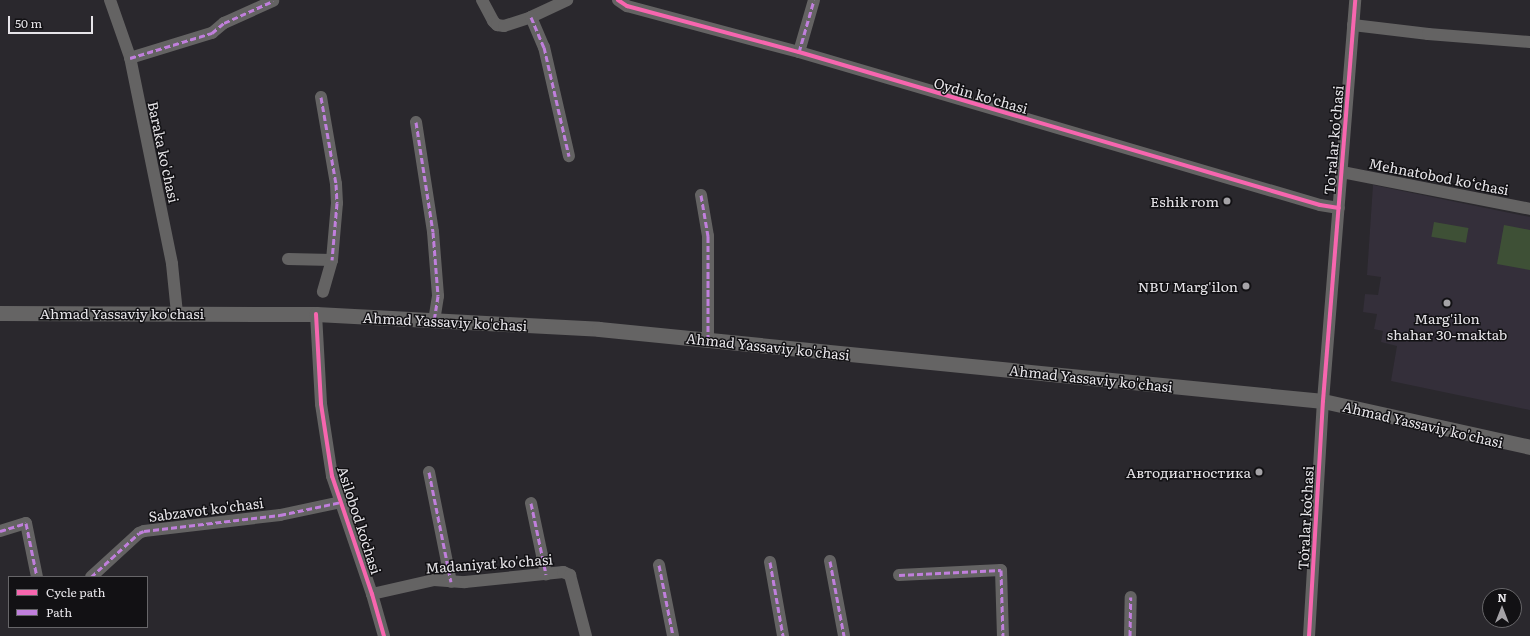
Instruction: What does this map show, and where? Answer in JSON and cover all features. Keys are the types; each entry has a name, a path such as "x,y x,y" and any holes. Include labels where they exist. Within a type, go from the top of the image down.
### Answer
{"main road":[{"name":"Ahmad Yassaviy ko'chasi","path":"0,312 316,314 599,328 1323,401 1530,447"}],"street":[{"name":"Baraka ko'chasi","path":"110,0 130,58 172,264 176,313"},
{"path":"482,0 493,21 497,25 504,26 567,0"},
{"name":"Oydin ko'chasi","path":"618,0 627,6 799,52 1312,203 1339,208"},
{"path":"799,52 814,0"},
{"name":"To'ralar ko'chasi","path":"1323,401 1355,0"},
{"path":"130,58 212,33 224,22 273,1"},
{"path":"531,16 544,47 569,156"},
{"path":"1353,25 1428,34 1530,42"},
{"path":"321,97 336,184 337,203 332,260 323,292"},
{"path":"416,122 434,232 438,296 434,320"},
{"name":"Mehnatobod ko‘chasi","path":"1342,172 1530,209"},
{"path":"701,195 708,236 708,339"},
{"path":"288,259 332,260"},
{"name":"Asilobod koʻchasi","path":"316,314 321,404 332,476 372,594 384,636"},
{"name":"Toʻralar koʻchasi","path":"1309,636 1323,401"},
{"path":"429,472 451,582"},
{"name":"Sabzavot ko'chasi","path":"91,576 139,533 144,531 280,515 341,502"},
{"path":"531,503 546,574"},
{"path":"0,531 26,523 37,576"},
{"path":"830,561 844,636"},
{"path":"770,562 783,636"},
{"path":"659,565 673,636"},
{"path":"899,575 1001,570 1003,636"},
{"name":"Madaniyat ko'chasi","path":"372,594 434,580 451,582 563,572 570,575 586,636"},
{"path":"1130,597 1130,636"}],"shaded area":[{"name":"Marg'ilon shahar 30-maktab","path":"1373,185 1530,217 1530,410 1391,381 1397,346 1381,342 1383,331 1374,329 1377,314 1363,312 1365,294 1378,295 1381,277 1367,275"}],"green space":[{"path":"1434,222 1468,228 1466,243 1431,237"},
{"path":"1504,225 1530,230 1530,270 1497,264"}],"marked path":[{"path":"799,52 814,0"},
{"path":"130,58 212,33 224,23 273,1"},
{"path":"531,17 544,47 569,156"},
{"path":"321,97 336,184 337,203 332,260"},
{"path":"416,122 433,232 438,296 434,320"},
{"path":"701,195 708,236 708,339"},
{"path":"429,472 451,582"},
{"path":"92,576 139,533 144,531 280,515 341,502"},
{"path":"531,503 546,574"},
{"path":"0,531 26,523 37,576"},
{"path":"830,561 844,636"},
{"path":"770,562 783,636"},
{"path":"659,565 673,636"},
{"path":"899,575 1001,570 1003,636"},
{"path":"1130,636 1131,597"}],"cycle path":[{"path":"618,0 627,6 799,52 1320,205 1339,208"},
{"path":"1309,636 1323,401 1355,0"},
{"path":"316,314 321,404 332,476 372,594 384,636"}],"place":[{"name":"Eshik rom","path":"1227,201"},
{"name":"NBU Marg'ilon","path":"1246,286"},
{"name":"Marg'ilon shahar 30-maktab","path":"1447,303"},
{"name":"Автодиагностика","path":"1259,472"}]}
